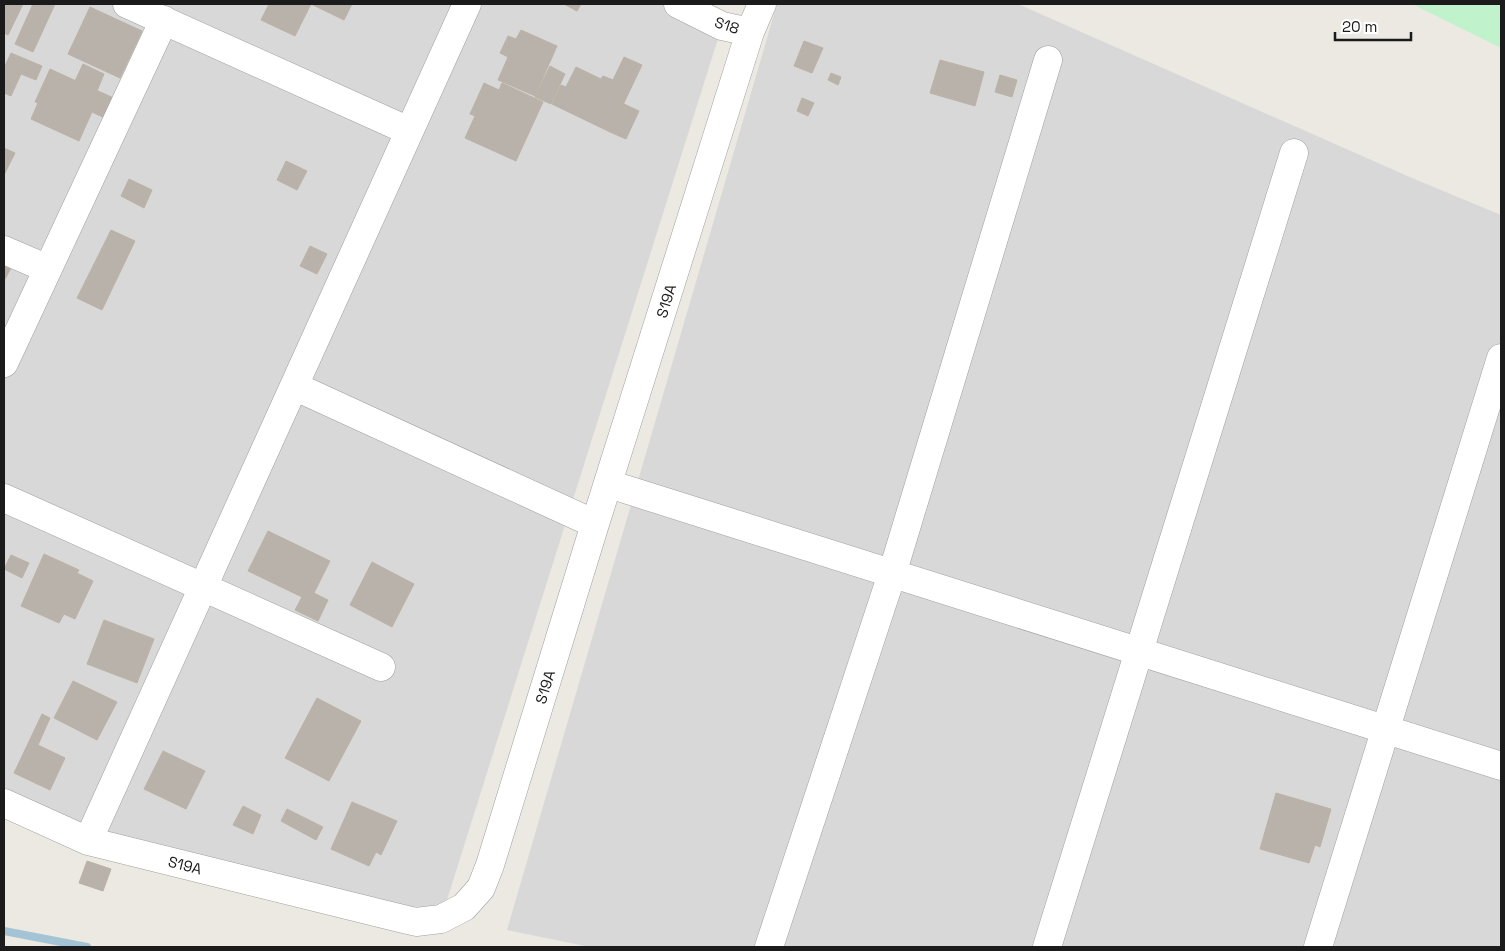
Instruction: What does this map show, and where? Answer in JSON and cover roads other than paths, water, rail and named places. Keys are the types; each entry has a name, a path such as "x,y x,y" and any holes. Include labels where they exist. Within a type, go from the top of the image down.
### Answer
{"street":[{"path":"127,4 409,131"},
{"path":"88,842 467,4"},
{"name":"S18","path":"678,4 722,26 750,32"},
{"name":"S19A","path":"4,803 88,842 416,922 441,918 464,907 481,888 490,865 750,32 762,4"},
{"path":"4,363 164,20"},
{"path":"769,947 892,574 1048,60"},
{"path":"1047,947 1294,153"},
{"path":"4,250 48,269"},
{"path":"1318,947 1501,358"},
{"path":"294,386 595,524"},
{"path":"609,484 1501,766"},
{"path":"4,498 381,667"}],"waterway":[{"path":"4,931 87,947"}]}
